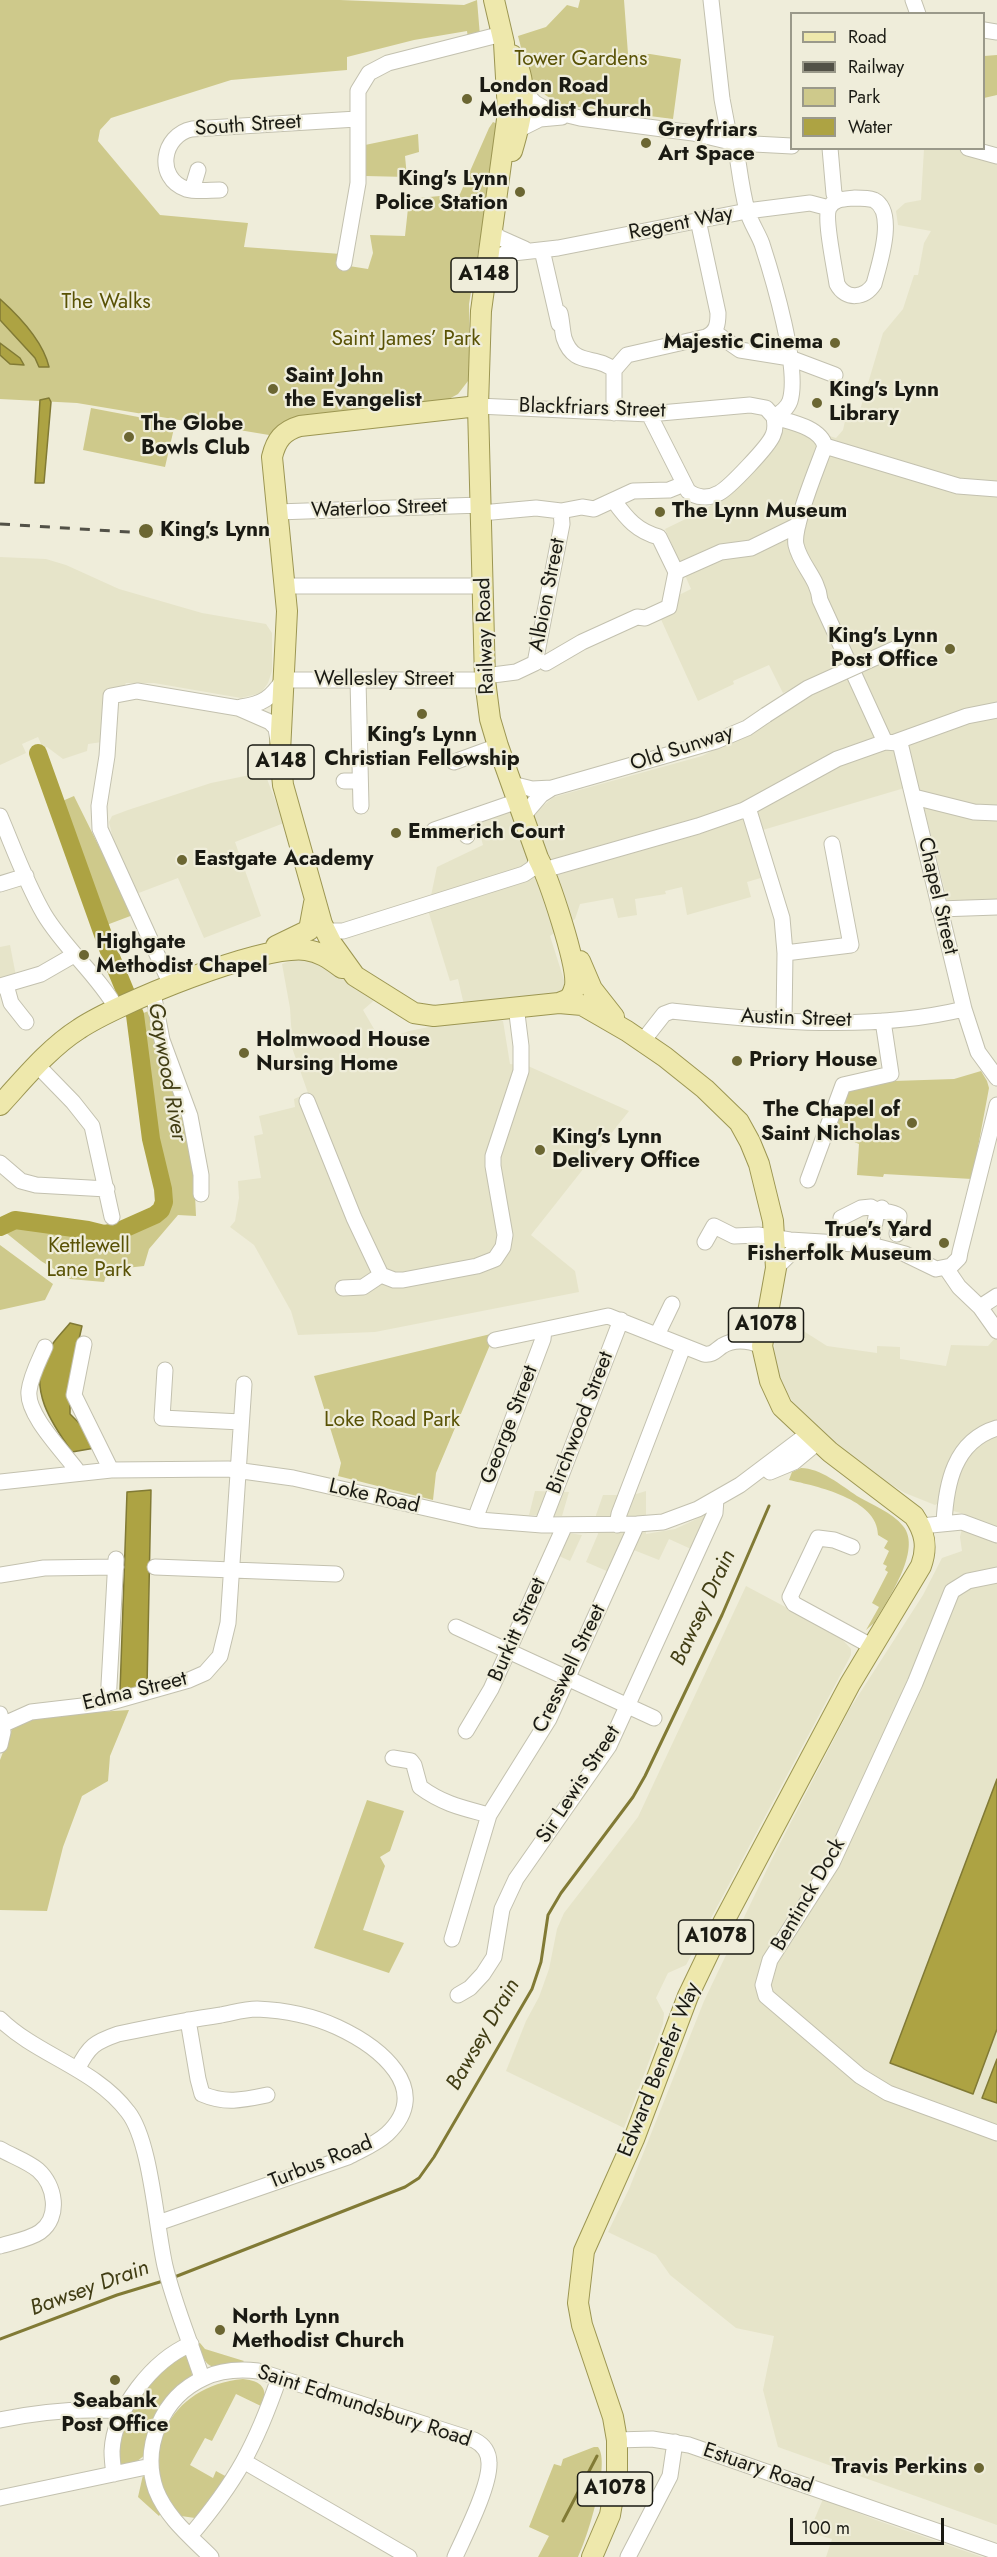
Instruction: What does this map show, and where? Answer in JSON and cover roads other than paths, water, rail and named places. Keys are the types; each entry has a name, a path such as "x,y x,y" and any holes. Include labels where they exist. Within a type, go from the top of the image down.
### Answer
{"main road":[{"name":"A148","path":"355,976 325,931 283,785 280,752 287,611 272,457 279,437 289,429 426,410 478,406 481,310 486,261 508,112 503,39 494,0"},
{"name":"A148","path":"497,195 523,107 522,90 514,59 503,39"},
{"name":"A148","path":"426,410 452,402 461,396 472,380 481,356"},
{"name":"Railway Road","path":"478,406 485,678 490,719 541,864"},
{"name":"A148","path":"0,1105 37,1065 78,1029 162,989 252,958 292,949 314,951 330,958 414,1013 425,1015 559,1003 569,999 575,984 564,932 541,864"},
{"name":"A148","path":"252,958 309,930 313,915 314,892"},
{"path":"564,932 592,989 635,1036"},
{"name":"A1078","path":"559,1003 589,1008 635,1036 705,1089 739,1122 759,1164 776,1237 776,1268 762,1346 770,1381 782,1407 808,1442 905,1508 921,1526"},
{"name":"Edward Benefer Way","path":"592,2557 610,2515 617,2473 617,2440 613,2417 582,2325 578,2303 584,2251 634,2139 688,1996 708,1954 805,1767 921,1566 925,1556 925,1544 921,1526"}],"street":[{"path":"649,414 684,484 691,494 699,497 718,494 728,487 773,438 774,417 786,408 789,402 790,358 779,302 761,242 747,211 723,100 711,0"},
{"path":"349,253 358,183 357,119 360,86 369,73 409,57 503,39"},
{"path":"522,90 535,103 547,110 580,118 693,133 732,142 790,146"},
{"path":"693,133 714,129 719,122 723,100"},
{"path":"518,130 540,119 580,118"},
{"name":"South Street","path":"198,170 192,190 183,188 172,179 165,159 172,141 186,131 357,119"},
{"path":"830,150 834,204"},
{"path":"975,150 997,156"},
{"path":"192,190 220,190"},
{"name":"Regent Way","path":"486,261 504,254 538,251 747,211 810,203 834,204 874,200 884,214 885,233 874,284 869,291 863,294 854,296 846,294 837,284 827,220 834,204"},
{"path":"614,413 614,370 627,355 706,337 714,332 717,326 717,313 698,219"},
{"path":"491,226 498,237 507,243 538,251 568,347 578,358 602,362 614,370"},
{"path":"560,314 563,335"},
{"path":"714,332 740,350 790,358 835,375"},
{"name":"Blackfriars Street","path":"478,406 649,414 750,405 766,408 774,417 793,422 818,434 825,446"},
{"path":"778,536 796,544 798,525 825,446 958,486 997,489"},
{"name":"Waterloo Street","path":"277,512 544,508 561,511 582,507 594,509 633,491 669,490 684,484"},
{"path":"540,663 637,617 645,618 669,607 676,572 659,537 643,533 626,518 614,501"},
{"name":"Albion Street","path":"485,678 516,672 540,663 562,524 561,511"},
{"path":"676,572 721,552 751,548 798,525"},
{"name":"Chapel Street","path":"796,544 807,571 815,578 819,587 820,600 890,742 901,747 964,1009 978,1052 991,1057 997,1077"},
{"path":"285,586 484,586"},
{"name":"Old Sunway","path":"517,800 532,789 552,788 716,741 747,728 808,688 902,646"},
{"name":"Wellesley Street","path":"283,680 485,678"},
{"path":"238,708 260,704 267,700 283,680"},
{"path":"358,680 352,781 361,807"},
{"path":"201,1194 201,1175 190,1116 162,1040 162,989 98,820 107,756 111,696 137,691 238,708 270,722 276,728 280,752"},
{"path":"325,931 343,931 524,874 541,864 698,826 744,810 837,759 967,716 997,710"},
{"path":"454,762 498,746"},
{"name":"Old Sunway","path":"517,800 541,795 552,788"},
{"path":"914,797 974,812 997,813"},
{"path":"434,830 517,800"},
{"path":"744,810 750,814 754,826 770,853 782,918 785,953 784,1020"},
{"path":"0,816 44,914 74,955 105,987 117,1009"},
{"path":"461,820 467,836"},
{"path":"785,953 851,945 832,844"},
{"path":"0,884 26,876"},
{"path":"939,909 997,906"},
{"path":"26,1022 11,1003 3,985 41,974 74,955"},
{"path":"307,1101 381,1275 394,1280 403,1280 477,1266 495,1259 503,1247 506,1235 493,1156 521,1071 521,1046 516,1006"},
{"name":"Austin Street","path":"635,1036 664,1014 672,1011 784,1020 883,1021 964,1009"},
{"path":"808,1180 843,1085 891,1074 883,1021"},
{"path":"37,1065 79,1108 92,1126 112,1217"},
{"path":"705,1242 718,1219 729,1235 871,1245 905,1254 930,1268 946,1268 955,1263 960,1252 997,1106"},
{"path":"0,1163 21,1181 36,1185 107,1190"},
{"path":"841,1218 861,1208 872,1207 893,1212 899,1216 897,1234"},
{"path":"871,1245 879,1210"},
{"path":"776,1268 796,1250 830,1243"},
{"path":"946,1268 959,1287 980,1307 997,1331"},
{"path":"343,1288 363,1287 381,1275"},
{"path":"980,1307 997,1296"},
{"path":"657,1335 672,1304"},
{"path":"495,1340 604,1316 621,1320 683,1347 708,1355 730,1343 740,1341 750,1341 762,1346"},
{"name":"Birchwood Street","path":"542,1525 621,1320"},
{"name":"George Street","path":"475,1519 543,1339 544,1330"},
{"path":"84,1344 74,1395 111,1470"},
{"path":"45,1347 33,1374 29,1391 31,1409 79,1473"},
{"path":"617,1525 619,1514 683,1347"},
{"path":"165,1370 162,1418 241,1422"},
{"name":"Edma Street","path":"1,1720 31,1712 108,1703 189,1680 205,1673 220,1656 228,1623 244,1384"},
{"path":"944,1523 949,1478 962,1452 976,1439 997,1428"},
{"name":"Loke Road","path":"0,1482 111,1470 237,1470 293,1478 475,1519 542,1525 617,1525 677,1518 740,1485 794,1462 808,1442"},
{"name":"Sir Lewis Street","path":"468,1994 494,1957 502,1909 516,1879 609,1746 715,1513 716,1498"},
{"path":"921,1526 962,1522 997,1535"},
{"name":"Cresswell Street","path":"452,1939 491,1812 549,1719 637,1524"},
{"name":"Burkitt Street","path":"466,1731 491,1689 565,1525"},
{"path":"852,1547 815,1532 791,1592 791,1600 794,1604 873,1647"},
{"path":"0,1575 44,1568 116,1563 108,1703"},
{"path":"155,1567 336,1574"},
{"name":"Bentinck Dock","path":"997,1575 968,1581 952,1591 911,1693 832,1863 770,1960 763,1985 766,1996 860,2076 888,2093 997,2133"},
{"path":"456,1627 654,1718"},
{"path":"0,1745 1,1720"},
{"path":"393,1758 411,1761 420,1787 430,1795 446,1803 491,1812"},
{"path":"459,1801 491,1812"},
{"name":"Turbus Road","path":"78,2068 86,2052 97,2041 118,2034 255,2009 294,2014 335,2026 361,2040 391,2064 403,2082 406,2100 404,2111 388,2133 348,2157 158,2223"},
{"path":"0,2019 12,2031 78,2068 112,2094 130,2113 141,2138 165,2266 202,2378"},
{"path":"188,2020 202,2094 216,2100 237,2102 267,2095"},
{"path":"0,2149 32,2165 46,2178 54,2210 47,2226 38,2234 0,2246"},
{"path":"114,2474 112,2450 123,2411 157,2364 174,2351 191,2344"},
{"name":"Saint Edmundsbury Road","path":"212,2557 170,2516 156,2490 151,2466 154,2437 162,2416 178,2396 202,2378 243,2370 258,2371 474,2440 485,2447 489,2463 487,2475 470,2526 455,2557"},
{"path":"190,2536 221,2499 245,2462 263,2424 279,2378"},
{"path":"0,2420 58,2410 123,2411"},
{"name":"Estuary Road","path":"617,2440 652,2439 697,2447 997,2552"},
{"path":"628,2557 670,2476 675,2442"},
{"path":"245,2462 409,2557"},
{"path":"0,2498 151,2466"}],"water":[{"path":"0,299 36,339 49,367 39,367 35,358 0,320"},
{"path":"0,343 20,358 24,365 10,364 0,355"},
{"path":"49,398 51,402 44,483 35,483 40,400"},
{"path":"70,1323 82,1326 70,1379 70,1414 88,1432 95,1448 72,1452 44,1405 40,1379 42,1366 49,1349"},
{"path":"151,1490 147,1687 120,1692 127,1492"},
{"path":"997,1779 997,2029 973,2094 890,2063"},
{"path":"997,2059 997,2103 982,2098"}],"waterway":[{"name":"Gaywood River","path":"0,1227 15,1220 104,1234 119,1231 155,1215 161,1210 164,1202 151,1139 135,1015 111,957 38,753"},
{"name":"Bawsey Drain","path":"172,2278 405,2187 419,2178 434,2157 532,1989 541,1962 548,1915 561,1893 633,1797 645,1776 722,1615 769,1506"},
{"name":"Bawsey Drain","path":"0,2339 117,2295 163,2281"},
{"path":"563,2521 597,2456"}],"railway":[{"path":"0,524 209,537"}],"place":[{"name":"London Road Methodist Church","path":"467,99"},
{"name":"Greyfriars Art Space","path":"646,143"},
{"name":"King's Lynn Police Station","path":"520,192"},
{"name":"Majestic Cinema","path":"835,343"},
{"name":"Saint John the Evangelist","path":"273,389"},
{"name":"King's Lynn Library","path":"817,403"},
{"name":"The Globe Bowls Club","path":"129,437"},
{"name":"The Lynn Museum","path":"660,512"},
{"name":"King's Lynn","path":"146,531"},
{"name":"King's Lynn Post Office","path":"950,649"},
{"name":"King's Lynn Christian Fellowship","path":"422,714"},
{"name":"Emmerich Court","path":"396,833"},
{"name":"Eastgate Academy","path":"182,860"},
{"name":"Highgate Methodist Chapel","path":"84,955"},
{"name":"Holmwood House Nursing Home","path":"244,1053"},
{"name":"Priory House","path":"737,1061"},
{"name":"The Chapel of Saint Nicholas","path":"912,1123"},
{"name":"King's Lynn Delivery Office","path":"540,1150"},
{"name":"True's Yard Fisherfolk Museum","path":"944,1243"},
{"name":"North Lynn Methodist Church","path":"220,2330"},
{"name":"Seabank Post Office","path":"115,2380"},
{"name":"Travis Perkins","path":"979,2468"}],"park label":[{"name":"Tower Gardens","path":"581,60"},
{"name":"The Walks","path":"106,303"},
{"name":"Saint James’ Park","path":"406,340"},
{"name":"Kettlewell Lane Park","path":"89,1259"},
{"name":"Loke Road Park","path":"392,1421"}]}
